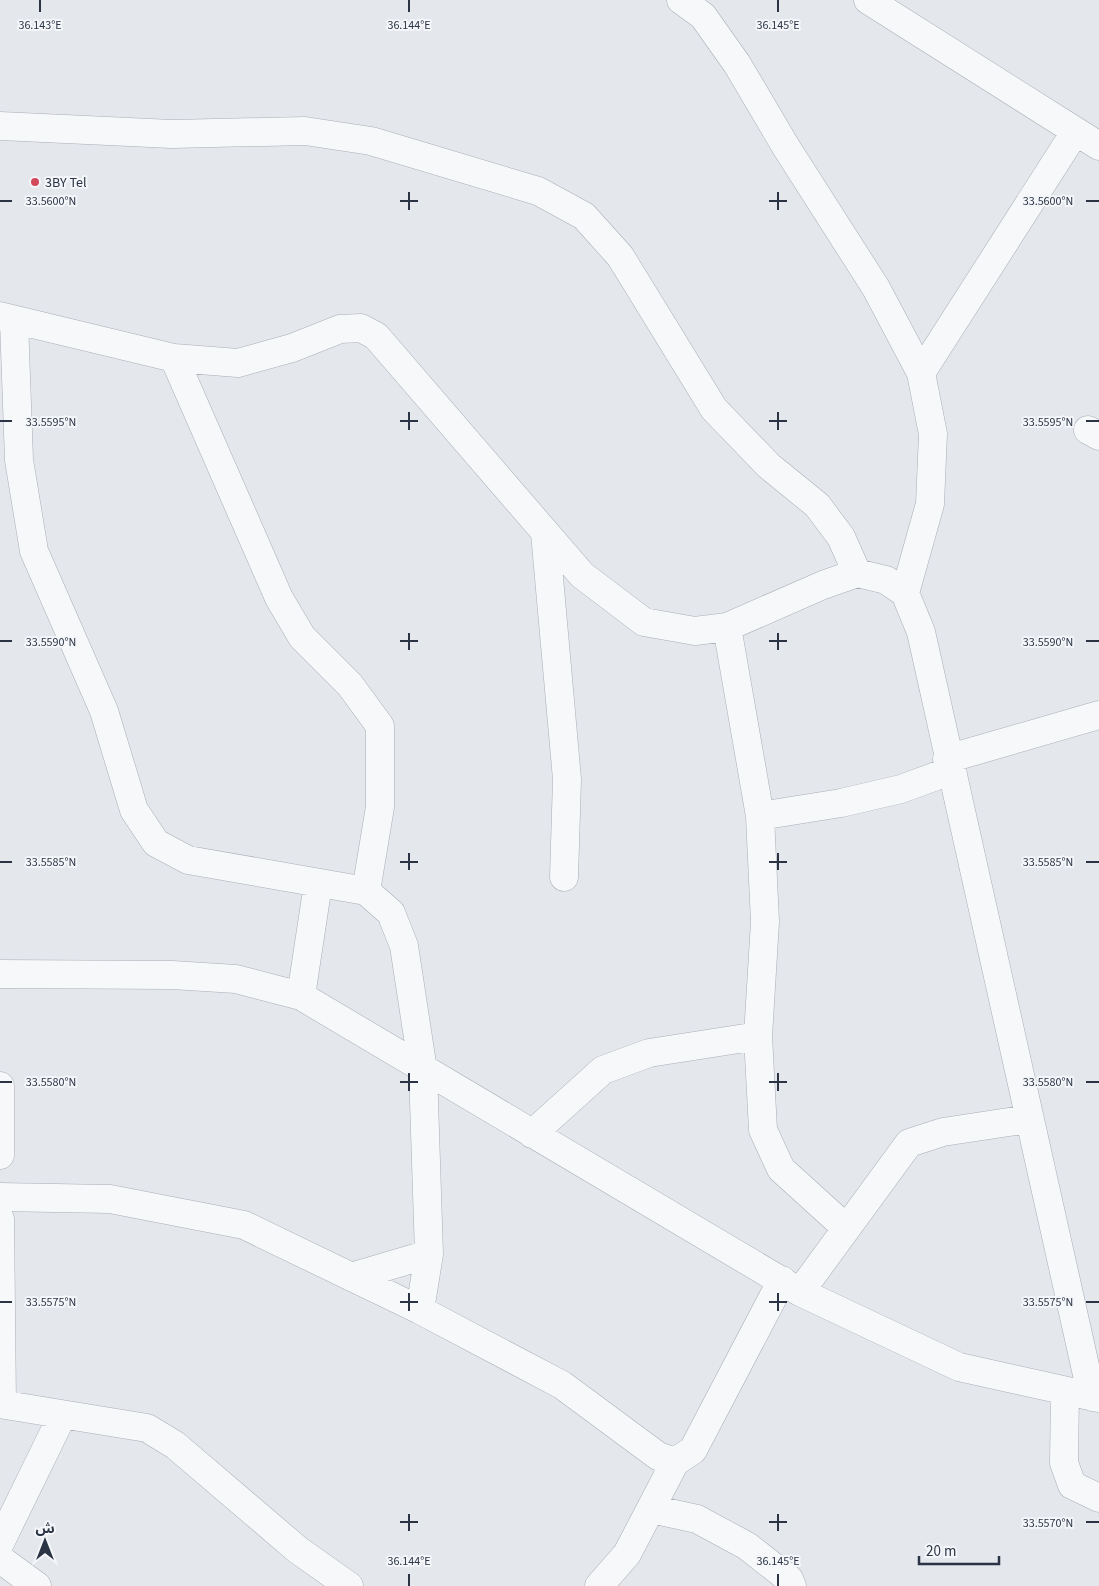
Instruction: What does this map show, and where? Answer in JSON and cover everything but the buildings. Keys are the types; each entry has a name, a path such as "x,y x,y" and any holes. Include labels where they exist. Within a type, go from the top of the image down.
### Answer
{"street":[{"path":"0,974 172,975 236,979 301,996 791,1286 959,1367 1095,1398 1089,1331 1029,1119 920,632 905,592 930,504 933,434 921,373 876,288 786,147 737,64 703,16 681,0"},
{"path":"868,0 1099,146"},
{"path":"0,126 172,134 305,131 371,141 538,191 584,216 620,256 714,409 769,466 816,505 841,537 857,573"},
{"path":"921,373 1075,132"},
{"path":"420,1310 429,1254 424,1070 404,946 391,913 366,891 188,860 156,843 134,810 104,711 34,551 18,460 7,318 132,346 174,358 238,364 292,348 340,329 361,328 376,336 582,575 644,622 695,631 727,627 823,585 857,573 886,580 905,592"},
{"path":"174,358 278,598 302,638 350,685 380,726 380,807 366,891"},
{"path":"545,533 567,779 564,877"},
{"path":"727,627 760,816 764,922 758,1036 763,1130 781,1169 846,1228"},
{"path":"760,816 841,803 901,789 949,765 1099,715"},
{"path":"301,996 318,884"},
{"path":"532,1134 603,1070 650,1053 758,1036"},
{"path":"0,1086 0,1155"},
{"path":"599,1586 627,1554 675,1462 693,1450 791,1286 846,1228 909,1143 943,1132 1029,1119"},
{"path":"0,1197 110,1200 244,1225 420,1310 562,1385 658,1456 675,1462"},
{"path":"0,1219 1,1404 62,1416 147,1428 175,1445 298,1550 350,1586"},
{"path":"351,1277 429,1254"},
{"path":"1066,1391 1064,1463 1072,1485 1099,1498"},
{"path":"0,1543 62,1416"},
{"path":"651,1509 697,1519 747,1546 789,1579 792,1586"},
{"path":"0,1559 37,1586"}],"place":[{"name":"3BY Tel","path":"35,182"}]}
